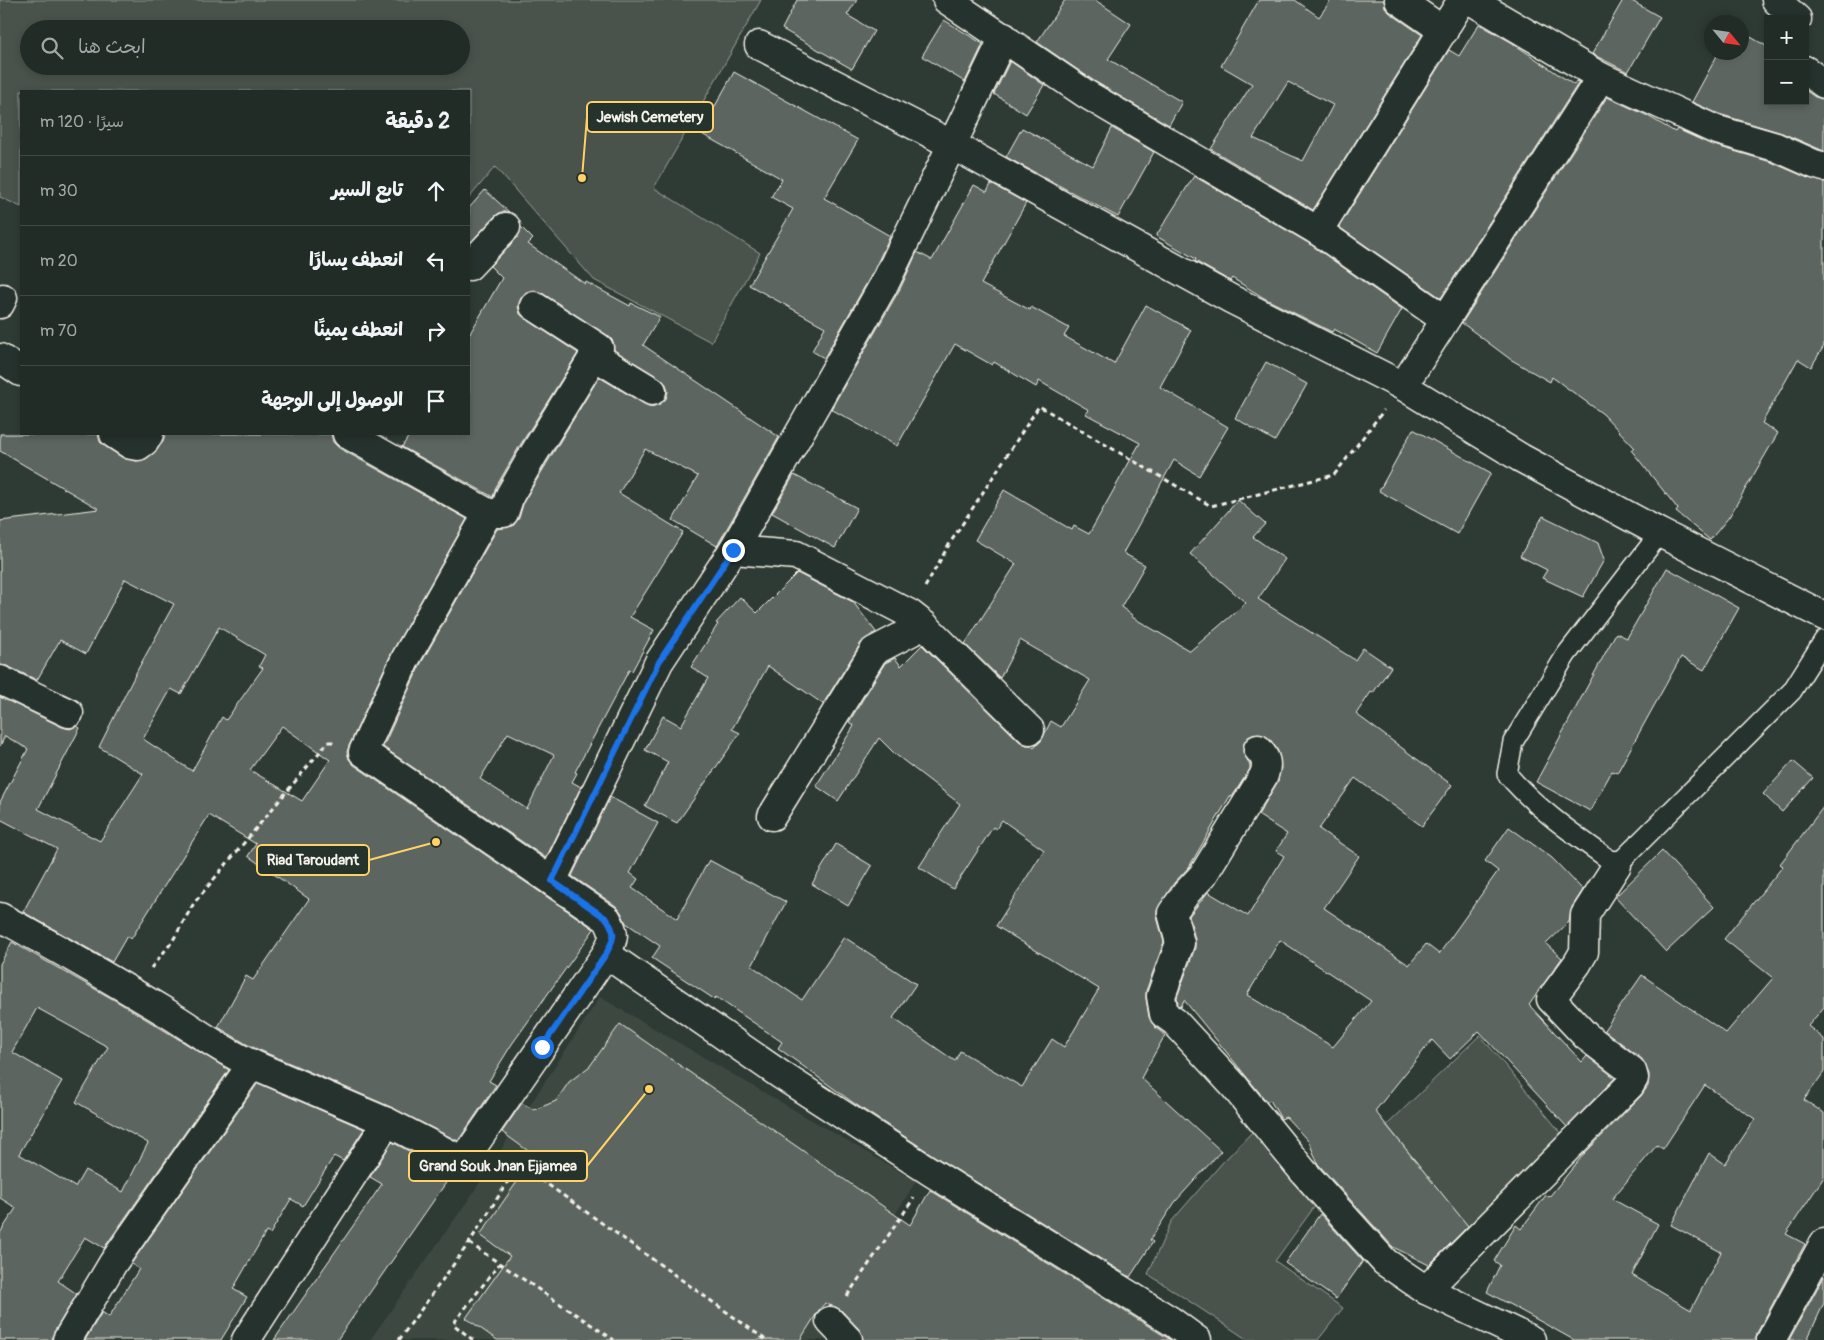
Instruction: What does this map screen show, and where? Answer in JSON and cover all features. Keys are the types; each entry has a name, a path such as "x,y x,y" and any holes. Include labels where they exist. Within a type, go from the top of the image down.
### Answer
{"street":[{"path":"947,0 1086,94 1318,231 1444,319"},
{"path":"1399,0 1444,31"},
{"path":"1318,231 1462,0"},
{"path":"1470,0 1601,77 1714,129 1776,147 1824,167"},
{"path":"1776,0 1792,15"},
{"path":"552,881 659,662 733,550 887,279 1004,37"},
{"path":"759,45 951,144 1231,299 1403,386 1521,458 1660,533 1824,616"},
{"path":"1809,73 1824,84"},
{"path":"1403,386 1444,319 1601,77"},
{"path":"470,265 506,227"},
{"path":"352,435 392,444 488,513 504,513 510,495 533,455 599,348 534,306"},
{"path":"593,355 652,391"},
{"path":"0,358 20,371"},
{"path":"116,435 131,445 138,446 145,441 148,435"},
{"path":"0,917 132,992 203,1035 233,1056 388,1122 463,1161 606,954 614,938 612,928 607,919 363,752 406,658 488,513"},
{"path":"733,550 796,556 917,620 1030,730"},
{"path":"772,816 874,651 917,620"},
{"path":"0,680 68,713"},
{"path":"1258,748 1266,758 1268,766 1264,775 1203,876 1187,892 1172,913 1180,944 1161,996 1164,1014 1175,1022 1234,1086 1303,1171 1385,1262 1426,1290 1531,1340"},
{"path":"1426,1290 1630,1085 1634,1078 1632,1071 1586,1036 1551,998 1584,952 1585,915 1617,865"},
{"path":"606,954 780,1075 1171,1321 1198,1340"},
{"path":"67,1340 113,1264 252,1064"},
{"path":"246,1340 388,1122"},
{"path":"1771,1340 1824,1243"}],"lane":[{"path":"1660,533 1566,655 1513,742 1507,774 1547,812 1617,865 1792,691 1824,640"}],"path":[{"path":"917,620 950,542 1039,406 1211,506 1334,475 1403,386"},
{"path":"132,992 172,942 194,903 328,742 339,742 363,752"},
{"path":"463,1161 519,1164 766,1340"},
{"path":"399,1340 469,1242 519,1164"},
{"path":"839,1331 932,1172"},
{"path":"469,1242 614,1340"},
{"path":"473,1340 453,1324 500,1263"}],"shaded area":[{"path":"0,0 761,0 654,188 760,253 711,342 594,280 495,167 470,197 470,90 20,90 20,207 0,197"},
{"path":"600,997 916,1181 830,1321 851,1340 370,1340 471,1196"},
{"path":"1480,1035 1566,1139 1471,1231 1387,1125"},
{"path":"1258,1126 1320,1199 1275,1261 1343,1308 1318,1340 1248,1340 1148,1274 1171,1222 1222,1163"}],"building":[{"path":"797,0 857,0 847,15 874,31 852,69 782,29"},
{"path":"1065,0 1095,0 1131,24 1108,59 1182,102 1169,125 1094,81 1037,42"},
{"path":"1259,0 1295,0 1319,17 1331,0 1384,0 1385,7 1390,13 1422,35 1313,210 1211,149 1252,84 1221,66","holes":["1288,82 1333,105 1303,161 1253,138"]},
{"path":"1623,0 1630,0 1660,17 1628,72 1592,54"},
{"path":"944,20 983,44 965,82 922,56"},
{"path":"1479,24 1511,42 1574,85 1576,81 1579,82 1441,298 1339,227 1449,50 1459,56"},
{"path":"1749,36 1764,45 1764,105 1809,105 1809,93 1815,97 1824,99 1824,151 1782,133 1719,114 1692,102 1715,60 1749,60"},
{"path":"1010,61 1044,85 1026,114 994,94"},
{"path":"734,72 858,140 824,198 890,236 873,272 824,358 812,351 825,327 749,285 793,209 771,197 782,179 700,133"},
{"path":"1607,97 1646,115 1675,132 1677,129 1710,144 1771,162 1808,178 1824,182 1824,346 1811,367 1798,359 1762,423 1778,433 1729,517 1710,540 1676,512 1678,509 1631,450 1634,447 1603,414 1552,377 1550,382 1510,359 1462,323"},
{"path":"1022,128 1093,166 1112,128 1154,152 1118,217 1006,157"},
{"path":"1194,176 1310,244 1402,309 1377,353 1334,329 1332,332 1264,298 1232,278 1230,281 1156,236"},
{"path":"991,184 1026,203 981,284 1030,310 1031,307 1069,328 1064,336 1114,364 1146,305 1191,330 1160,387 1228,427 1199,476 1174,460 1123,553 1145,565 1121,607 1132,617 1190,651 1246,603 1190,554 1238,500 1265,524 1253,537 1285,559 1258,599 1355,660 1363,648 1391,667 1356,714 1452,785 1422,826 1355,778 1319,829 1359,856 1324,908 1409,965 1426,944 1439,954 1498,871 1485,861 1509,827 1552,858 1583,890 1572,907 1569,922 1546,944 1562,958 1529,1005 1582,1062 1587,1056 1615,1078 1567,1127 1479,1031 1450,1059 1432,1040 1375,1111 1468,1226 1429,1265 1393,1247 1318,1164 1309,1142 1286,1117 1281,1119 1270,1100 1267,1102 1184,1000 1181,1007 1178,1005 1177,997 1195,948 1195,939 1189,916 1208,892 1248,916 1284,856 1276,851 1287,834 1258,815 1277,783 1281,768 1278,751 1270,739 1264,735 1255,734 1248,737 1244,743 1243,752 1250,765 1250,769 1232,797 1230,796 1189,867 1174,883 1157,910 1164,942 1146,991 1146,999 1149,1017 1155,1027 1165,1035 1141,1078 1221,1151 1175,1202 1150,1240 1153,1242 1130,1277 939,1159 855,1104 778,1048 782,1042 716,997 714,999 652,958 660,946 626,923 616,906 572,876 610,797 658,823 630,873 638,879 632,888 677,919 709,860 786,902 752,966 802,1000 844,937 916,984 893,1018 955,1061 960,1051 1022,1087 1052,1039 1064,1047 1099,989 996,926 1044,850 1002,820 996,829 993,827 953,889 919,867 960,804 895,754 879,738 838,801 816,786 854,726 849,722 885,663 895,658 901,666 922,645 1019,741 1034,748 1041,741 1051,721 1061,727 1090,680 1020,640 1000,678 965,644 1016,564 975,540 1004,490 1072,530 1074,526 1089,534 1140,443 1086,414 1089,410 1039,381 1036,387 994,362 992,365 955,344 897,446 831,409 901,287 917,252 932,260 974,185 987,192","holes":["1280,940 1371,1001 1333,1047 1247,995"]},
{"path":"485,190 509,212 501,212 495,216 470,243 470,207"},
{"path":"521,227 533,239 528,244 585,284 586,282 630,306 631,303 660,317 643,345 779,437 717,546 673,520 698,476 645,449 619,493 683,532 630,617 654,630 632,671 629,670 575,772 577,773 572,782 581,787 546,858 383,747 420,665 497,529 513,526 519,518 524,501 599,377 651,407 660,404 666,399 668,392 666,384 660,378 614,350 613,341 607,335 542,293 534,290 526,292 521,298 518,306 520,314 578,353 519,447 496,487 493,497 402,447 409,435 470,435 470,333 502,278 490,266 517,238","holes":["508,733 554,755 527,809 480,779"]},
{"path":"1266,362 1307,384 1275,441 1235,418"},
{"path":"1413,429 1491,473 1457,534 1379,491"},
{"path":"0,434 98,435 100,442 106,447 123,458 136,461 146,459 154,453 163,442 165,435 331,435 333,442 339,448 467,519 392,652 349,746 347,752 349,759 354,765 594,929 512,1044 489,1081 496,1085 458,1141 393,1108 248,1045 218,1027 246,976 253,980 309,899 248,856 256,844 209,815 131,939 127,936 112,962 23,912 57,849 0,819 0,802 28,749 5,736 0,746 0,697 62,727 70,729 77,726 80,728 38,809 100,841 143,774 99,747 138,669 174,604 125,579 86,654 60,640 37,680 7,666 0,665 0,521 99,509 0,451","holes":["219,627 265,655 259,666 263,668 226,720 222,717 192,771 143,739 171,689 181,694","282,726 330,760 302,801 250,770"]},
{"path":"794,475 857,508 835,548 772,513"},
{"path":"1543,516 1598,543 1604,560 1583,597 1542,578 1547,570 1520,556"},
{"path":"1667,568 1739,608 1704,670 1681,657 1617,773 1612,771 1590,811 1536,782 1616,633 1627,638"},
{"path":"797,573 853,602 876,632 861,643 823,704 768,666 732,729 740,733 677,823 645,806 668,762 645,750 663,716 681,726 708,678 691,667 718,624 716,623 740,597 757,613"},
{"path":"1793,761 1813,778 1782,812 1763,794"},
{"path":"1824,806 1824,1007 1808,1026 1824,1039 1824,1072 1804,1100 1824,1113 1824,1177 1786,1234 1805,1244 1755,1340 1574,1340 1487,1292 1500,1265 1494,1261 1516,1225 1521,1229 1546,1195 1549,1197 1584,1154 1641,1096 1648,1086 1649,1074 1642,1059 1604,1030 1642,975 1726,1033 1773,978 1724,939 1783,866 1780,864","holes":["1705,1085 1755,1119 1725,1164 1709,1153 1671,1225 1721,1252 1691,1310 1632,1275 1658,1224 1612,1199 1657,1145 1663,1149"]},
{"path":"836,844 872,866 848,906 812,884"},
{"path":"1662,851 1714,907 1666,952 1615,897"},
{"path":"12,942 118,1002 229,1070 104,1248 85,1237 58,1281 77,1294 51,1340 0,1340 0,1233 16,1208 0,1198 0,964","holes":["37,1008 108,1047 76,1102 148,1143 123,1192 85,1170 75,1187 19,1154 62,1081 12,1052"]},
{"path":"620,1024 910,1225 930,1190 1171,1340 863,1340 859,1329 841,1310 825,1303 800,1340 497,1340 466,1318 510,1256 480,1235 535,1156 502,1132 522,1103 534,1110 556,1101 569,1082 590,1066"},
{"path":"258,1083 364,1129 343,1161 334,1156 303,1206 291,1199 270,1234 266,1232 233,1289 247,1297 221,1340 85,1340 102,1312 109,1317 139,1269 131,1264"},
{"path":"392,1142 452,1174 337,1340 274,1340 382,1184 370,1177"},
{"path":"1320,1214 1363,1261 1336,1299 1285,1263"},
{"path":"1824,1276 1824,1303 1807,1340 1789,1340"}],"place":[{"name":"Jewish Cemetery","path":"582,178"},
{"name":"Riad Taroudant","path":"436,842"},
{"name":"Grand Souk Jnan Ejjamea","path":"649,1089"}],"route":[{"path":"542,1047 606,954 614,938 612,928 607,919 552,881 659,662 733,550"}]}
